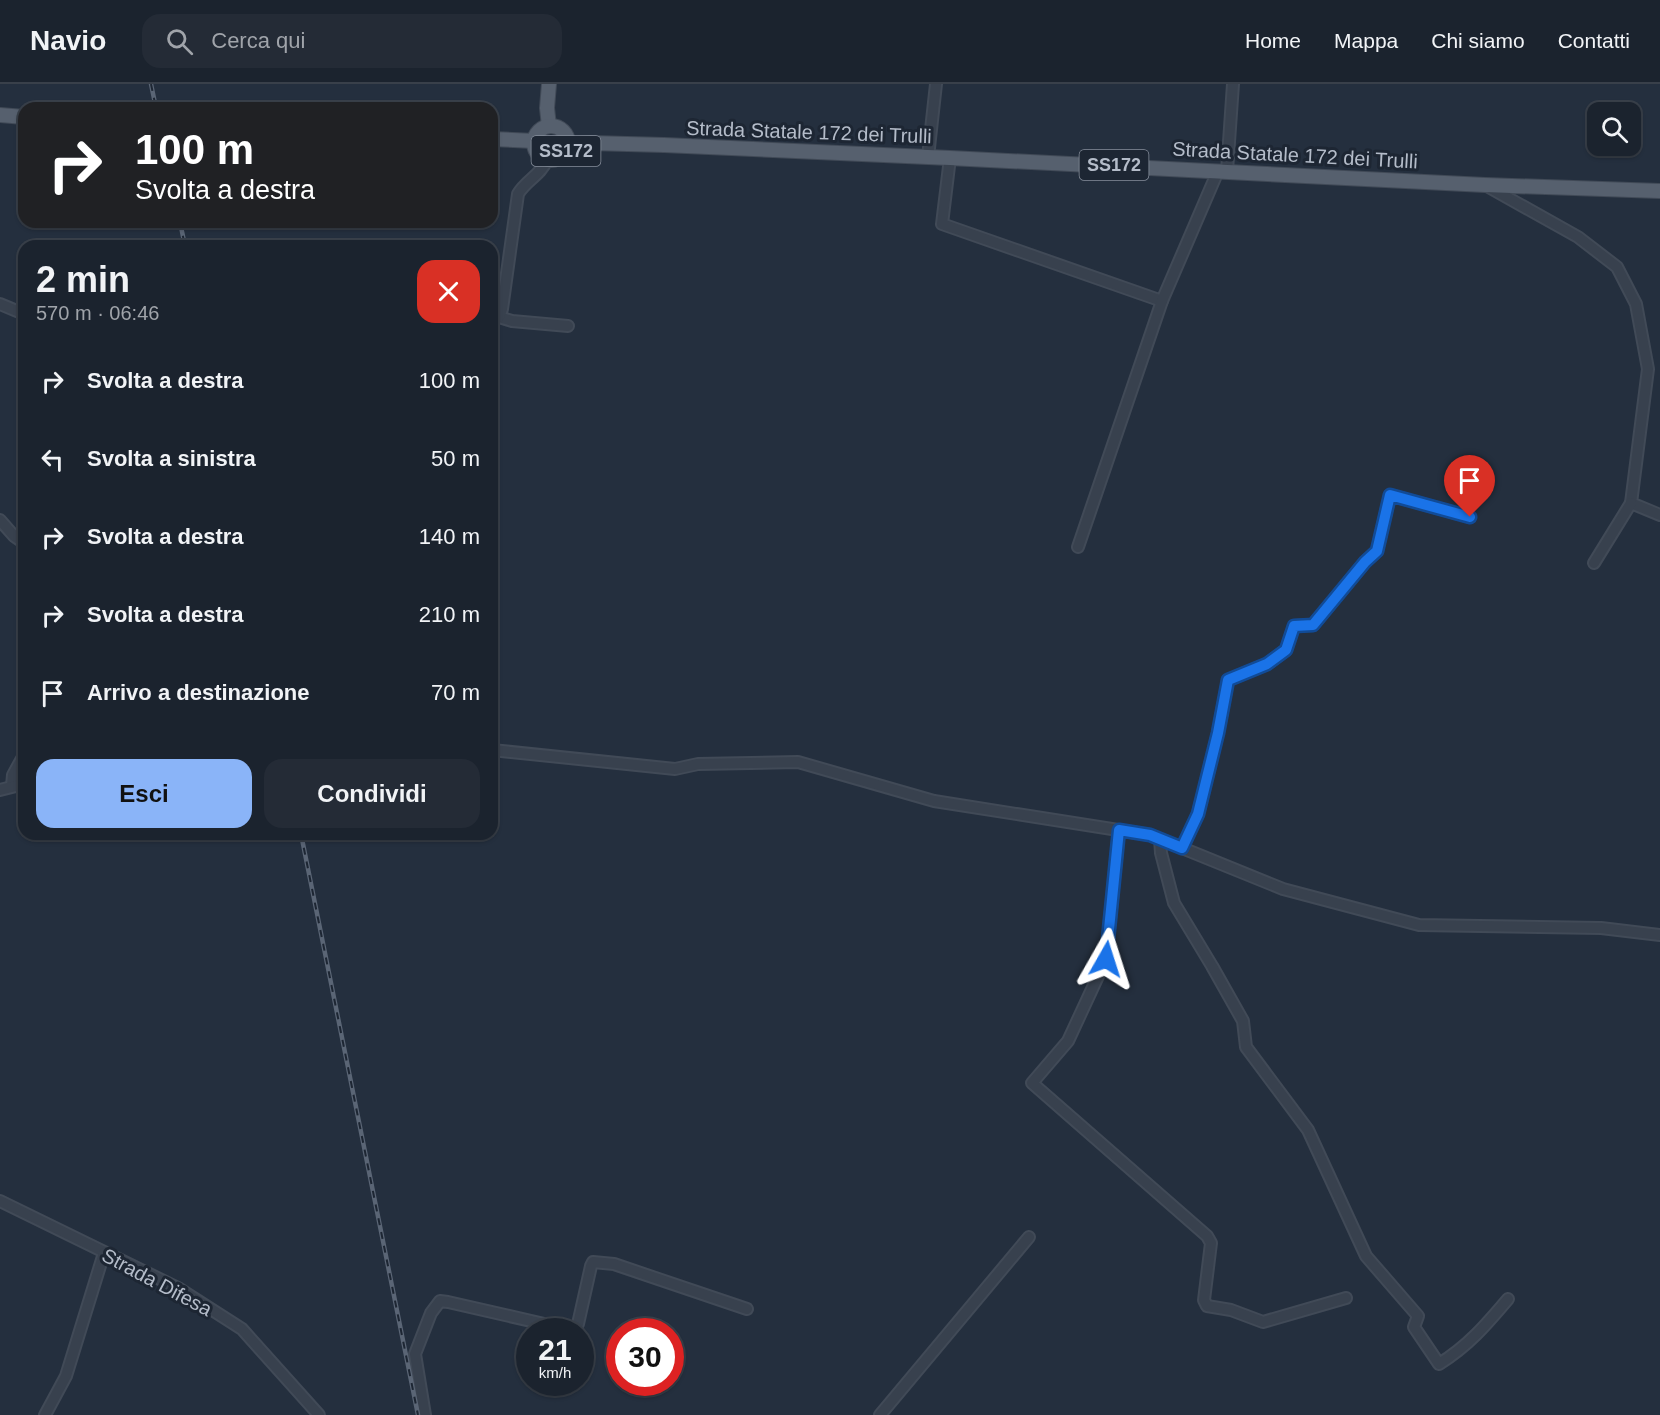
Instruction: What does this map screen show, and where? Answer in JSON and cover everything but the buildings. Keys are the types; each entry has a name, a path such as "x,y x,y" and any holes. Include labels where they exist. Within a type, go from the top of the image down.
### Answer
{"main road":[{"path":"549,84 547,108 549,126"},
{"path":"0,115 18,116"},
{"name":"SS172","path":"549,126 563,131 568,145 563,155 547,160 536,151 534,141 539,131 549,126"},
{"name":"SS172","path":"498,139 534,141"},
{"name":"Strada Statale 172 dei Trulli","path":"568,145 591,143 664,145 1485,185 1660,191"}],"street":[{"path":"928,157 936,84"},
{"path":"1078,547 1162,301 1223,171 1233,84"},
{"path":"950,158 942,224 1162,301"},
{"path":"498,314 502,309 518,194 521,188 537,176 547,160"},
{"path":"1485,185 1578,237 1617,267 1636,304 1648,369 1631,503 1594,564"},
{"path":"0,304 18,312"},
{"path":"498,319 568,326"},
{"path":"1182,848 1198,814 1218,733 1228,680 1267,664 1286,650 1294,626 1313,625 1365,562 1377,551 1390,495 1470,517"},
{"path":"1631,503 1660,515"},
{"path":"0,520 18,539"},
{"path":"498,751 675,769 698,764 798,762 934,801 1150,835 1283,889 1419,925 1600,928 1660,935"},
{"path":"12,786 13,775 18,766"},
{"path":"0,790 18,785"},
{"path":"1119,830 1106,959 1068,1041 1032,1083 1207,1236 1211,1243 1204,1300 1207,1306 1231,1310 1263,1322 1346,1298"},
{"path":"1160,839 1161,853 1174,903 1243,1021 1246,1047 1308,1130 1366,1256 1418,1316 1414,1327 1439,1364 1461,1350 1508,1299"},
{"name":"Strada Difesa","path":"0,1201 178,1288 242,1329 319,1415"},
{"path":"880,1415 1029,1237"},
{"path":"45,1415 66,1376 104,1253"},
{"path":"425,1415 415,1354 431,1313 440,1301 553,1326 572,1328 578,1324 591,1266 593,1262 598,1262 614,1264 747,1309"}],"railway":[{"path":"151,84 155,102"},
{"path":"181,228 184,240"},
{"path":"302,840 418,1415"}],"route":[{"path":"1106,959 1119,830 1150,835 1182,848 1198,814 1218,733 1228,680 1267,664 1286,650 1294,626 1313,625 1365,562 1377,551 1390,495 1470,517"}]}
